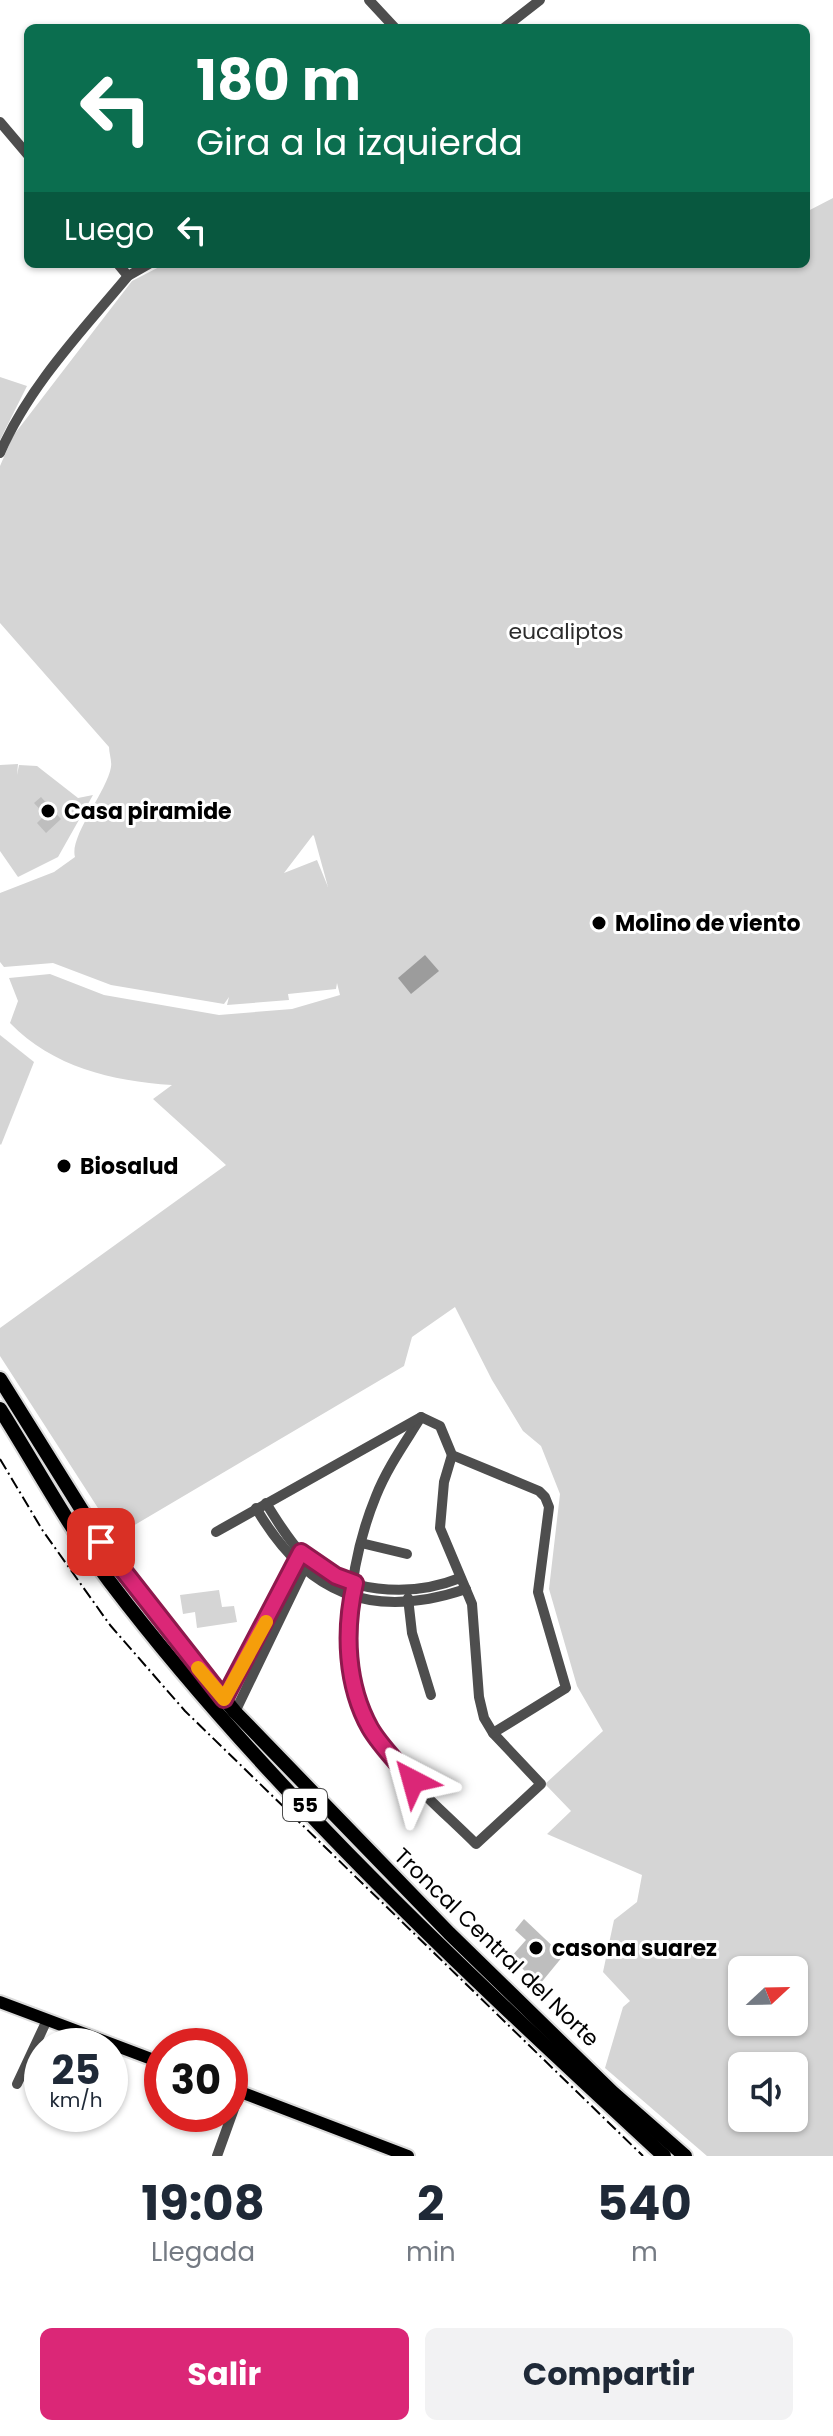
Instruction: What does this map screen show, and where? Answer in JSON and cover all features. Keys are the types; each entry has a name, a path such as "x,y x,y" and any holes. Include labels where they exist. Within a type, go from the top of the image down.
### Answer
{"highway":[{"name":"Troncal Central del Norte","path":"0,1379 118,1568 235,1712 449,1933 612,2092 685,2156"},
{"name":"Troncal Central del Norte","path":"0,1409 110,1582 218,1713 377,1881 664,2156"}],"main road":[{"path":"0,2002 144,2056"},
{"path":"248,2095 408,2156"}],"street":[{"path":"369,0 391,24"},
{"path":"509,24 540,0"},
{"path":"0,122 24,150"},
{"path":"121,268 128,276"},
{"path":"0,453 34,392 128,276 142,268"},
{"path":"421,1417 440,1426 452,1455 444,1482 440,1528 466,1589 475,1620 479,1697 493,1733 541,1784 476,1844 413,1781 371,1730 358,1701 349,1657 361,1543 376,1494 421,1417"},
{"path":"216,1532 421,1417"},
{"path":"452,1455 539,1491 549,1507 538,1592 566,1688 493,1733"},
{"path":"261,1506 305,1556 354,1589"},
{"path":"261,1506 299,1567 354,1589 408,1598 466,1589"},
{"path":"361,1543 407,1554"},
{"path":"235,1712 268,1632 305,1556"},
{"path":"408,1598 460,1578"},
{"path":"408,1598 412,1633 431,1695"},
{"path":"224,1699 268,1632"},
{"path":"17,2084 47,2020"},
{"path":"217,2156 224,2132"}],"green space":[{"name":"eucaliptos","path":"833,198 833,2156 707,2156 605,2068 623,2007 630,2001 603,1972 614,1920 637,1902 642,1875 547,1834 571,1811 545,1784 603,1731 577,1686 549,1589 560,1494 541,1446 523,1431 492,1380 455,1307 412,1337 404,1366 116,1536 0,1356 0,1328 226,1165 153,1099 172,1085 127,1080 84,1069 45,1051 27,1038 10,1023 18,1001 9,978 50,974 104,995 219,1015 292,1009 340,995 337,983 336,989 288,994 289,1000 227,1005 229,997 224,1004 111,985 53,963 4,967 0,962 0,893 54,872 75,857 78,838 111,765 109,747 0,623 0,466 13,436 132,281 157,268 810,268 810,210","holes":["313,835 328,887 317,860 284,873"]},
{"path":"0,377 27,386 0,440"},
{"path":"18,764 17,775 19,765 37,766 78,798 93,795 58,857 18,877 0,851 0,765"},
{"path":"0,1035 34,1062 1,1145 0,1144"},
{"path":"219,1590 222,1607 234,1606 237,1622 197,1628 195,1612 183,1614 180,1595"}],"shaded area":[{"path":"425,955 439,971 411,994 398,978"}],"building":[{"name":"Casa piramide","path":"41,797 61,819 46,833 37,823 45,815 34,803"},
{"name":"casona suarez","path":"524,1919 563,1956 540,1984 510,1958 526,1940 515,1930"}],"railway":[{"path":"0,1459 43,1531 110,1625 185,1711 643,2156"}],"slow traffic":[{"path":"198,1668 224,1699 266,1622"}],"place":[{"name":"Casa piramide","path":"48,811"},
{"name":"Molino de viento","path":"599,923"},
{"name":"Biosalud","path":"64,1166"},
{"name":"casona suarez","path":"536,1948"}],"route":[{"path":"101,1542 130,1583 224,1699 301,1552 336,1576 355,1583 349,1657 358,1701 371,1730 413,1781"}]}
